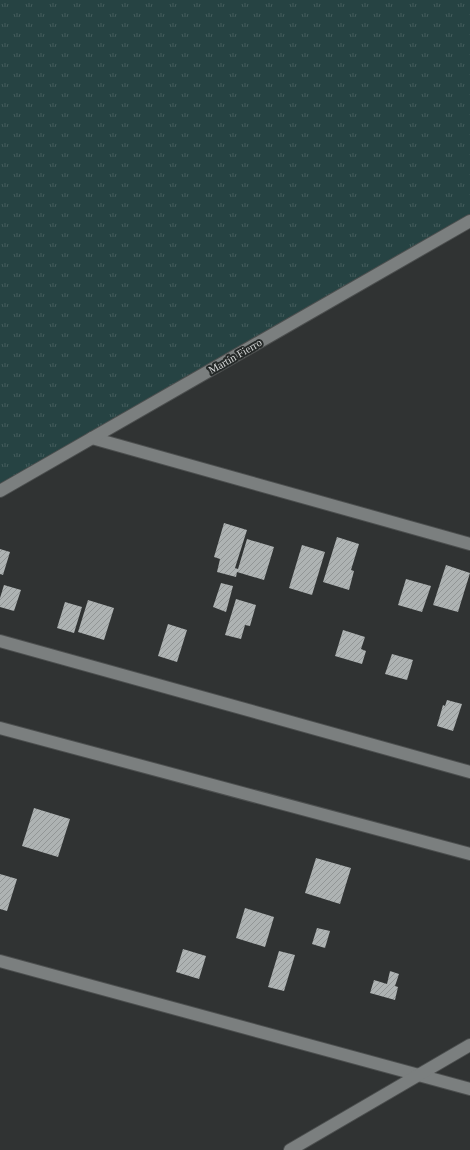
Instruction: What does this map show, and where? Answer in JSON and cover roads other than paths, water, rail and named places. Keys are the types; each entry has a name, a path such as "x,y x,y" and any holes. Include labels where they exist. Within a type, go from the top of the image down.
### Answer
{"street":[{"name":"Martín Fierro","path":"0,491 470,221"},
{"path":"92,438 470,544"},
{"path":"0,642 470,772"},
{"path":"0,728 470,854"},
{"path":"0,962 470,1089"},
{"path":"290,1150 470,1046"}]}
